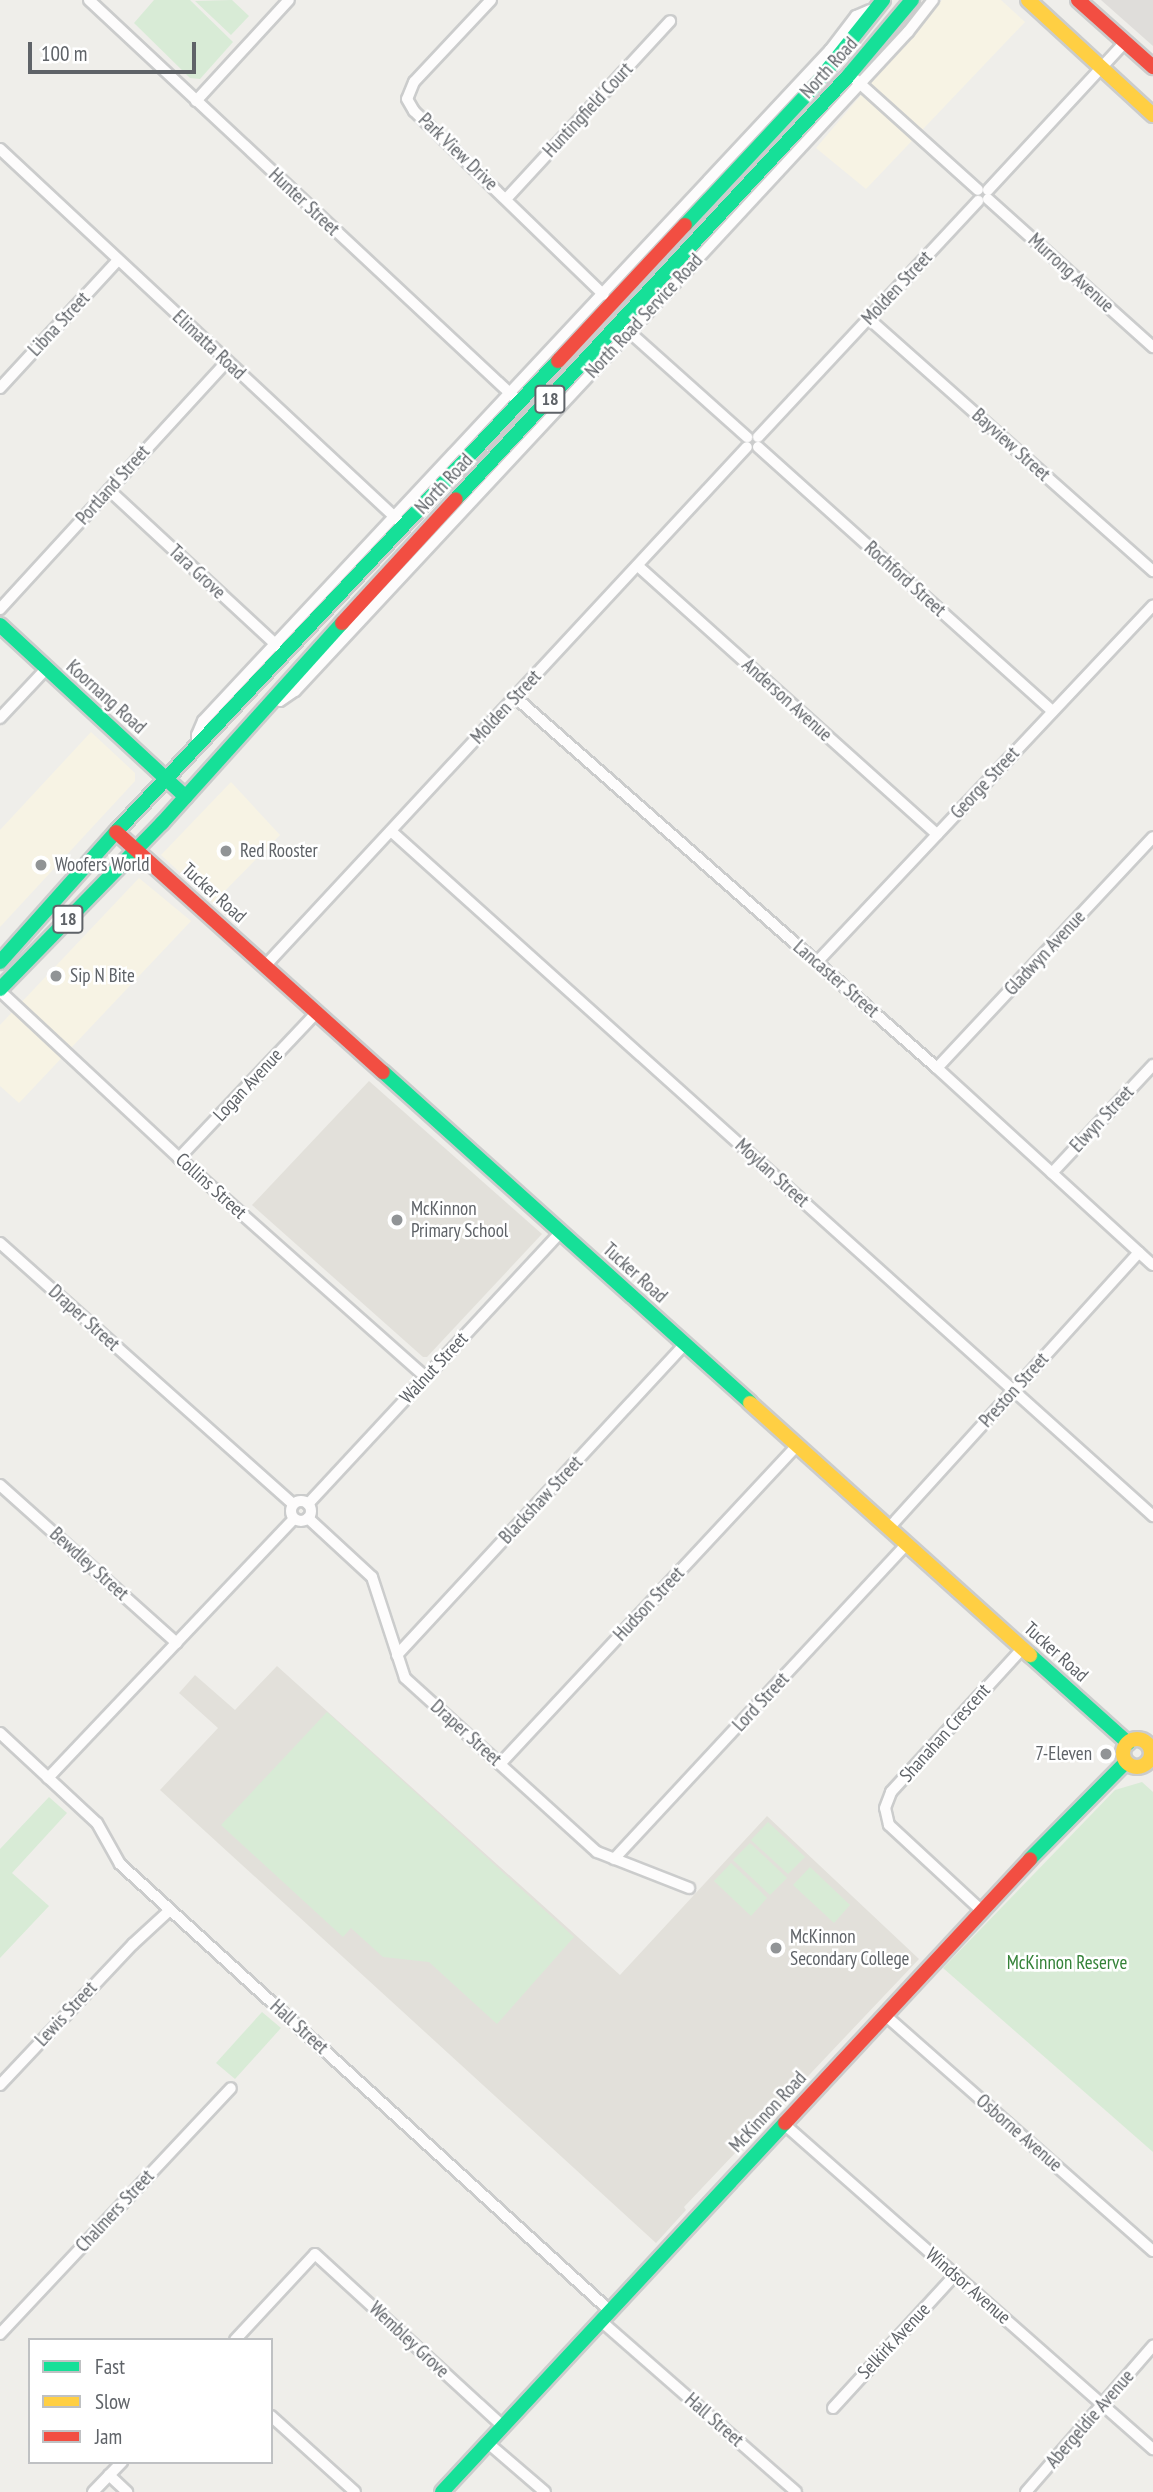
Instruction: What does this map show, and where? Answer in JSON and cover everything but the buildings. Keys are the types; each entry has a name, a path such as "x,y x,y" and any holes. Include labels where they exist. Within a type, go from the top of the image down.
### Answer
{"main road":[{"name":"North Road","path":"0,990 137,850 418,540 625,328 855,80 912,0"},
{"path":"1028,0 1153,115"},
{"path":"1078,0 1153,67"},
{"name":"North Road","path":"3,959 198,745 281,649 516,398 606,312 812,89 880,4"},
{"path":"606,312 625,328"},
{"name":"Koornang Road","path":"0,625 186,797"},
{"name":"Tucker Road","path":"116,832 1128,1743"},
{"path":"3,959 22,966"},
{"path":"1150,1740 1151,1765 1139,1768 1126,1762 1123,1754 1128,1743 1150,1740"},
{"name":"McKinnon Road","path":"442,2492 1081,1804 1126,1762"}],"street":[{"path":"196,101 289,0"},
{"name":"Park View Drive","path":"491,0 414,82 407,99 414,111 604,295"},
{"path":"855,80 908,33 933,0"},
{"name":"Hunter Street","path":"91,1 516,398"},
{"name":"North Road","path":"830,50 856,16 880,4"},
{"name":"Huntingfield Court","path":"506,199 670,21"},
{"name":"Molden Street","path":"265,966 1125,42"},
{"path":"516,398 604,295 830,50 849,45"},
{"name":"Murrong Avenue","path":"855,80 1153,347"},
{"name":"Elimatta Road","path":"0,149 418,540"},
{"name":"Libna Street","path":"0,388 118,260"},
{"name":"Bayview Street","path":"869,319 1153,571"},
{"name":"Rochford Street","path":"625,328 1052,711"},
{"name":"North Road Service Road","path":"260,715 295,691 625,328"},
{"name":"Portland Street","path":"0,609 227,361"},
{"name":"Tara Grove","path":"109,490 281,649"},
{"name":"Anderson Avenue","path":"638,566 937,834"},
{"name":"George Street","path":"817,962 1153,605"},
{"path":"0,719 46,668"},
{"name":"Lancaster Street","path":"515,697 937,1068 1153,1265"},
{"name":"Moylan Street","path":"391,831 1153,1516"},
{"name":"Gladwyn Avenue","path":"937,1068 1153,837"},
{"name":"Collins Street","path":"0,990 178,1158 426,1377"},
{"name":"Logan Avenue","path":"178,1158 317,1012"},
{"name":"Elwyn Street","path":"1052,1173 1153,1065"},
{"name":"Walnut Street","path":"308,1504 561,1232"},
{"name":"Draper Street","path":"0,1243 293,1504"},
{"name":"Preston Street","path":"889,1528 1139,1252"},
{"name":"Blackshaw Street","path":"397,1655 685,1344"},
{"name":"Hudson Street","path":"500,1764 797,1445"},
{"name":"Bewdley Street","path":"0,1485 177,1643"},
{"path":"302,1501 308,1504 311,1512 308,1518 299,1522 294,1519 290,1513 293,1504 302,1501"},
{"name":"Draper Street","path":"308,1518 372,1577 405,1678 597,1852 689,1888"},
{"path":"48,1778 294,1519"},
{"name":"Lord Street","path":"614,1859 907,1544"},
{"name":"Shanahan Crescent","path":"982,1911 889,1825 886,1808 891,1792 1023,1648"},
{"name":"Hall Street","path":"0,1734 97,1823 120,1864 796,2492"},
{"name":"Lewis Street","path":"0,2085 167,1907"},
{"name":"Osborne Avenue","path":"885,2015 1153,2251"},
{"name":"Chalmers Street","path":"0,2334 231,2088"},
{"name":"Windsor Avenue","path":"784,2124 1153,2449"},
{"name":"Wembley Grove","path":"237,2338 315,2253 503,2426"},
{"name":"Selkirk Avenue","path":"833,2408 955,2275"},
{"name":"Abergeldie Avenue","path":"1026,2492 1153,2346"},
{"path":"273,2418 355,2492"},
{"path":"488,2442 545,2492"},
{"path":"93,2492 119,2464"},
{"path":"109,2475 127,2492"}],"shaded area":[{"path":"942,0 1001,0 1025,22 866,189 816,148"},
{"path":"1101,0 1153,0 1153,46"},
{"path":"91,732 135,773 135,781 0,927 0,830"},
{"path":"231,782 280,835 213,903 161,855"},
{"path":"139,878 191,921 19,1103 0,1086 0,1025"},
{"name":"McKinnon Primary School","path":"369,1081 542,1234 427,1357 423,1357 252,1205"},
{"name":"McKinnon Secondary College","path":"277,1666 620,1975 767,1816 919,1959 684,2207 686,2210 656,2243 160,1790 218,1728 179,1693 195,1675 235,1710"}],"green space":[{"path":"154,0 190,0 233,42 200,79 190,78 134,23"},
{"path":"232,0 249,16 231,35 195,1"},
{"path":"327,1712 574,1937 497,2024 429,1962 383,1957 351,1928 343,1937 221,1825"},
{"name":"McKinnon Reserve","path":"1142,1782 1153,1792 1153,2152 943,1968 1115,1790"},
{"path":"49,1797 67,1813 12,1873 49,1906 0,1958 0,1849"},
{"path":"768,1822 805,1857 788,1874 751,1840"},
{"path":"750,1843 787,1878 770,1895 733,1860"},
{"path":"731,1863 767,1898 751,1916 714,1881"},
{"path":"810,1867 850,1905 834,1923 793,1885"},
{"path":"262,2012 281,2028 235,2079 216,2063"}],"traffic: fast":[{"path":"685,225 812,89 883,0"},
{"path":"456,499 849,75 912,0"},
{"path":"0,962 116,832 558,361"},
{"path":"0,989 162,823 342,623"},
{"path":"0,625 186,797"},
{"path":"383,1072 750,1403"},
{"path":"1030,1655 1128,1743"},
{"path":"1030,1859 1126,1762"},
{"path":"442,2492 785,2123"}],"traffic: slow":[{"path":"1028,0 1153,115"},
{"path":"750,1403 1030,1655"},
{"path":"1137,1739 1147,1743 1151,1753 1147,1763 1137,1767 1127,1763 1123,1753 1127,1743 1137,1739"}],"traffic: jam":[{"path":"1078,0 1153,67"},
{"path":"558,361 685,225"},
{"path":"342,623 456,499"},
{"path":"116,832 383,1072"},
{"path":"785,2123 1030,1859"}],"place":[{"name":"Red Rooster","path":"226,851"},
{"name":"Woofers World","path":"41,865"},
{"name":"Sip N Bite","path":"56,976"},
{"name":"McKinnon Primary School","path":"397,1220"},
{"name":"7-Eleven","path":"1106,1754"},
{"name":"McKinnon Secondary College","path":"776,1948"}]}
